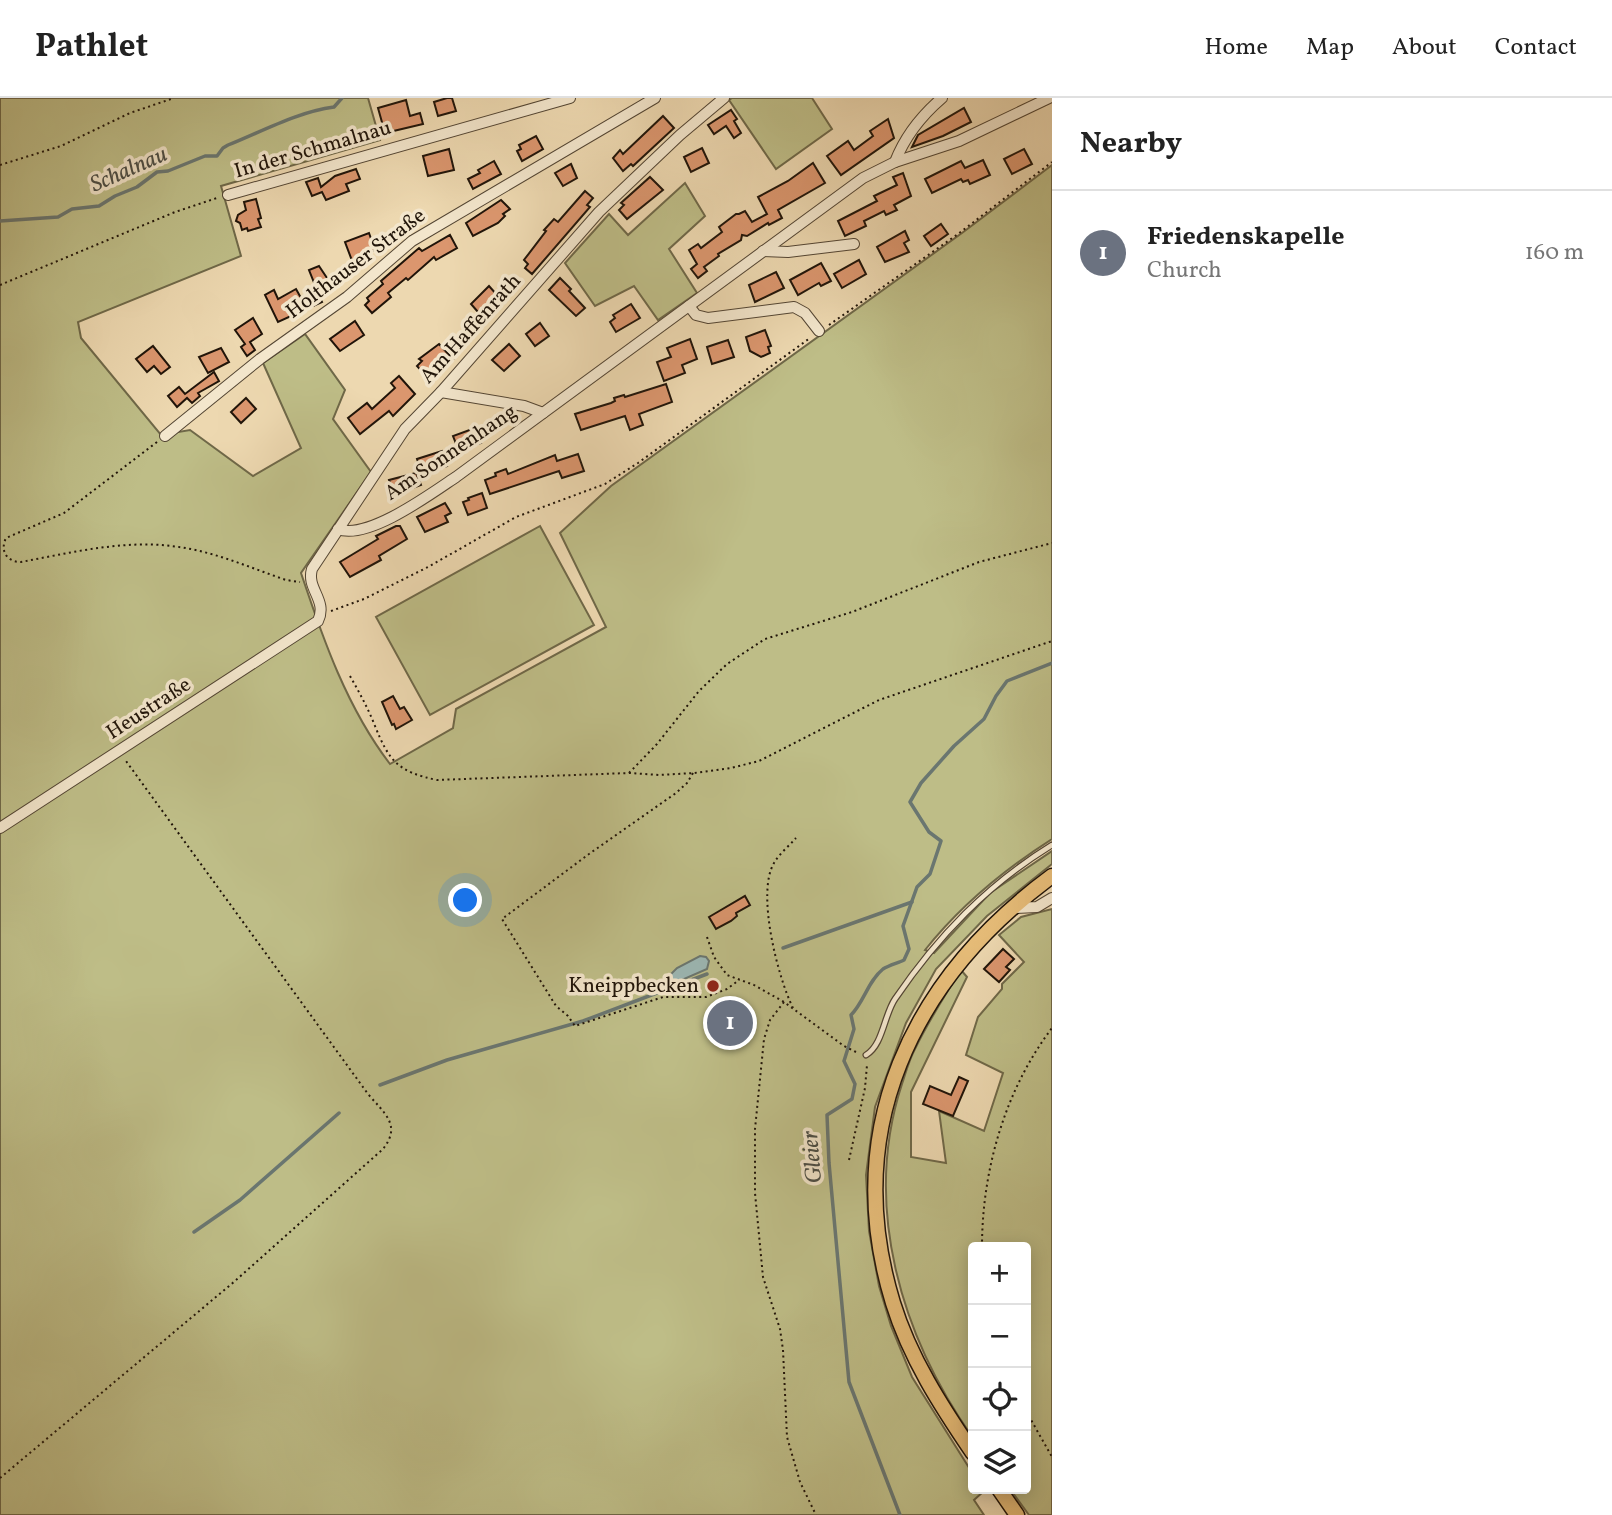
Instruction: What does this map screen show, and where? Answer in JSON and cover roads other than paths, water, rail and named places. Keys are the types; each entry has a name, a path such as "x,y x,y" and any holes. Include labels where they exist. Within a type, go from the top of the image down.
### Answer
{"main road":[{"path":"968,1445 930,1387 906,1336 894,1304 880,1249 875,1180 886,1105 910,1038 941,985 978,940 1052,876"},
{"path":"1002,1494 1017,1515"}],"street":[{"name":"In der Schmalnau","path":"228,195 570,98"},
{"name":"Holthauser Straße","path":"165,436 260,359 337,306 412,240 655,98"},
{"name":"Am Haffenrath","path":"319,618 320,601 311,584 312,569 398,439 599,212 724,98"},
{"path":"895,163 914,127 942,98"},
{"name":"Am Sonnenhang","path":"338,529 353,532 397,515 456,477 853,185 895,163 959,141 1049,98"},
{"path":"763,251 788,252 854,244"},
{"path":"688,306 696,315 708,318 794,307 809,317 819,331"},
{"name":"Am Sonnenhang","path":"441,392 517,405 543,413"},
{"name":"Heustraße","path":"0,828 319,618"},
{"path":"1013,908 1037,907 1052,898"}],"lane":[{"path":"866,1055 873,1048 892,1002 946,933 982,895 1052,845"}],"water":[{"path":"700,956 709,961 707,969 675,983 671,981 670,975 677,968"}],"waterway":[{"name":"Schalnau","path":"0,221 58,217 72,209 99,206 137,187 157,172 168,171 205,156 217,156 228,145 293,118 334,107 342,98"},
{"name":"Gleier","path":"900,1515 849,1382 827,1115 852,1099 855,1084 844,1061 854,1029 851,1015 878,974 904,960 909,949 903,926 917,887 930,874 941,841 929,832 910,802 921,783 954,746 984,719 1007,681 1052,663"},
{"path":"783,948 912,902"},
{"path":"380,1085 447,1060 583,1021 707,974"},
{"path":"194,1232 240,1200 339,1113"}],"place":[{"name":"Kneippbecken","path":"713,986"},
{"name":"Friedenskapelle","path":"730,1023"}]}
